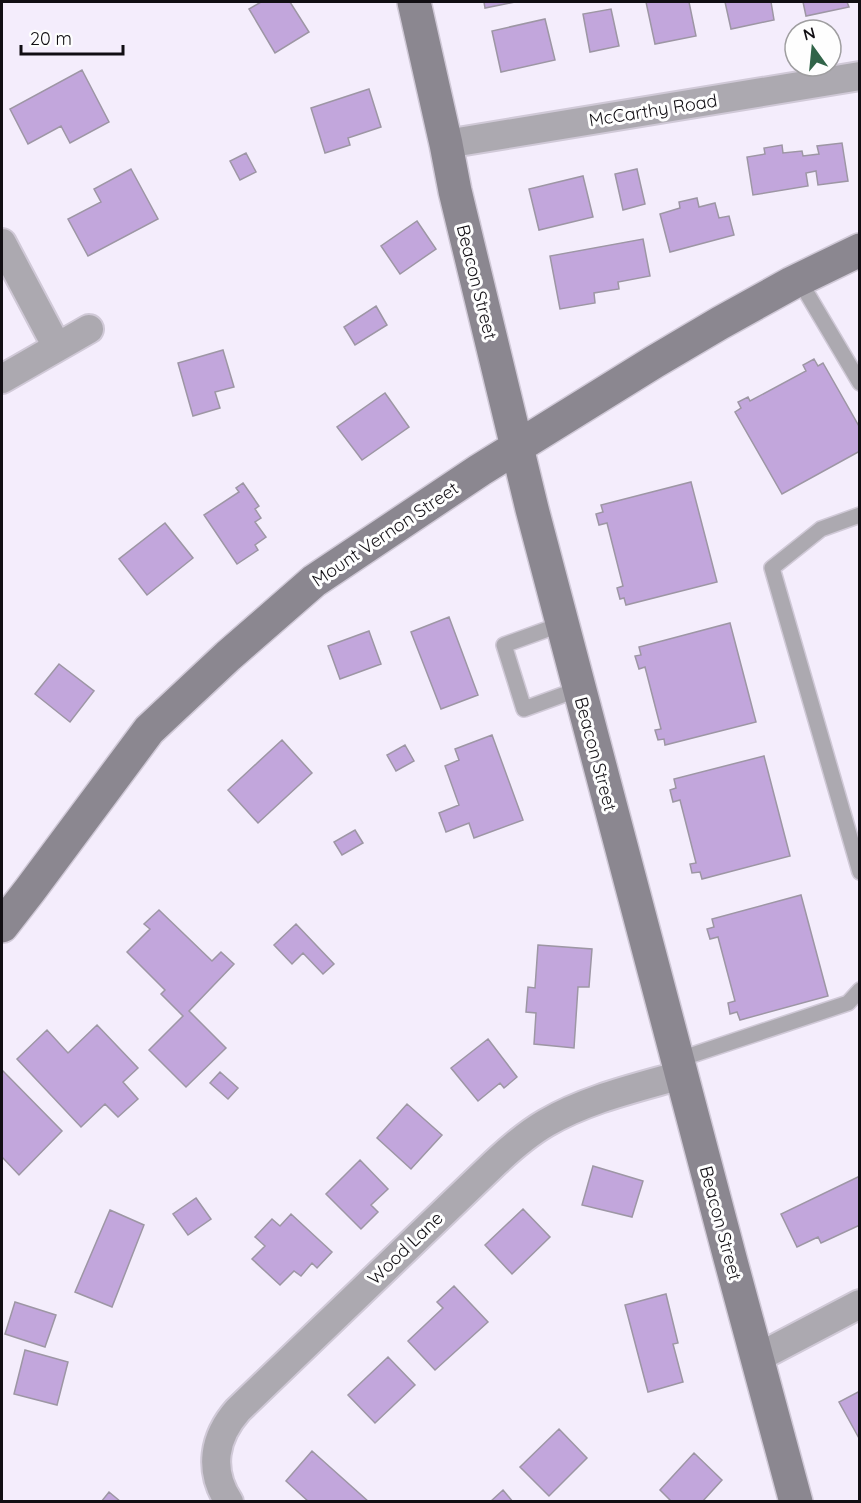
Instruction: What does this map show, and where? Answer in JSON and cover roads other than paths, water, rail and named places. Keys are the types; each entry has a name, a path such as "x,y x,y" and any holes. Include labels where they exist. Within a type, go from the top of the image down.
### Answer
{"main road":[{"name":"Beacon Street","path":"414,2 455,191 562,624 796,1502"},
{"name":"Mount Vernon Street","path":"2,926 149,730 314,581 480,470 720,323 860,250"}],"street":[{"name":"McCarthy Road","path":"446,144 860,76"},
{"path":"2,243 57,347"},
{"path":"2,379 89,329"},
{"name":"Wood Lane","path":"229,1502 219,1482 216,1456 223,1431 238,1410 519,1141 546,1123 576,1108 680,1067"},
{"path":"757,1358 860,1304"}],"lane":[{"path":"799,280 860,383"},
{"path":"860,515 821,529 772,568 860,872"},
{"path":"562,624 504,645 524,709 579,689"},
{"path":"680,1067 848,1003 860,990"}]}
